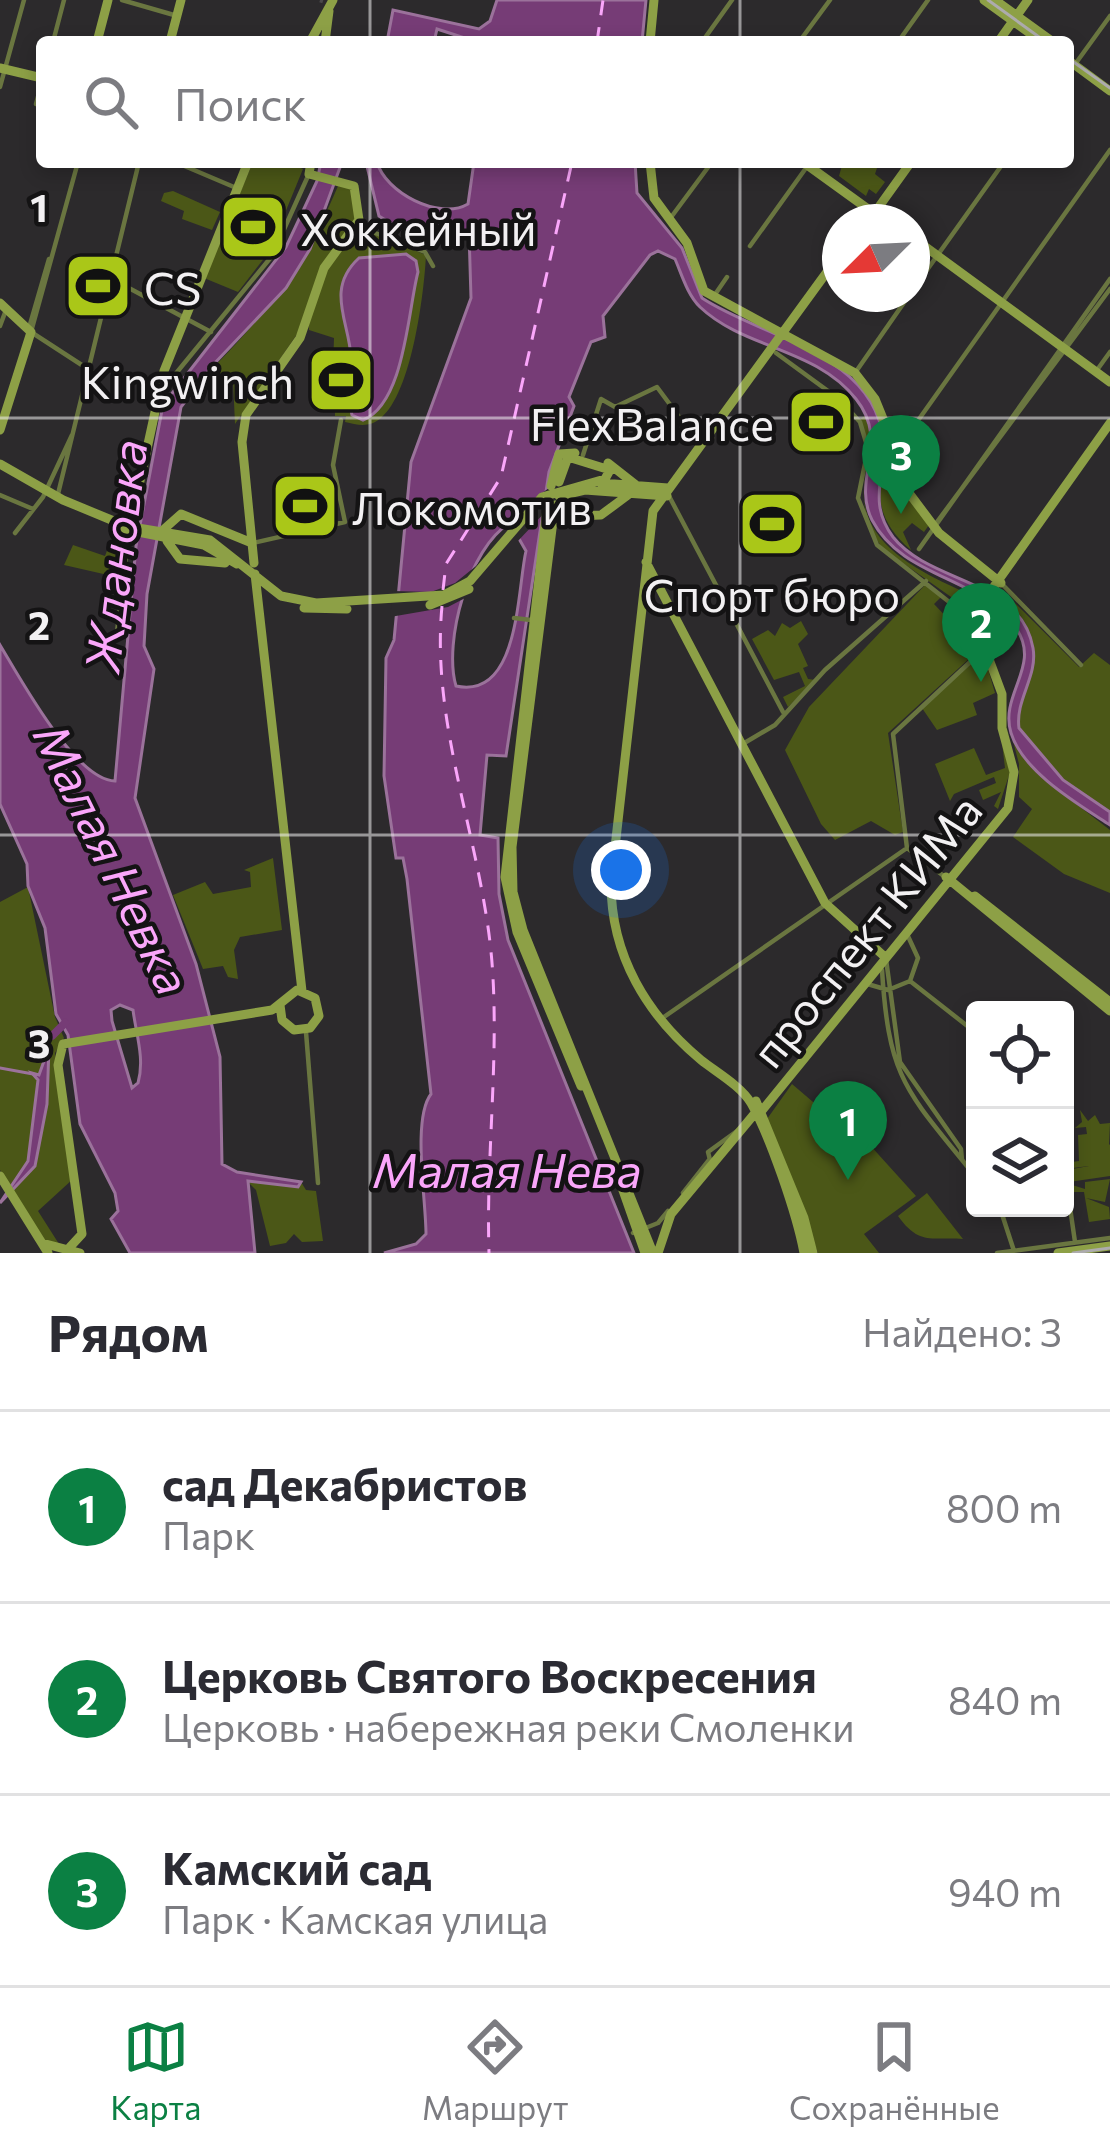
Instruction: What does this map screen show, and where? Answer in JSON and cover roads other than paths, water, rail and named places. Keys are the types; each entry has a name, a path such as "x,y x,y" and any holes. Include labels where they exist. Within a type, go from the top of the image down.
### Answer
{"main road":[{"path":"97,36 106,0"},
{"path":"172,36 181,0"},
{"path":"653,36 656,0"},
{"path":"984,0 1043,36"},
{"path":"994,0 1035,36"},
{"path":"999,36 1025,0"},
{"path":"324,36 328,2"},
{"path":"311,36 328,2"},
{"path":"314,36 323,26"},
{"path":"1074,64 1110,87"},
{"path":"3,69 36,78"},
{"path":"132,529 155,390 243,168"},
{"path":"132,529 157,397 168,374 181,315 243,168"},
{"path":"653,168 652,191 687,243 703,288 781,342 855,374 875,399 890,444 890,466 934,526 1000,582"},
{"path":"814,168 859,204"},
{"path":"878,204 905,168"},
{"path":"297,991 249,542 246,415 300,338 324,268 357,226 356,189 311,170"},
{"path":"930,253 1110,384"},
{"path":"652,517 822,283"},
{"path":"0,425 30,331 3,307"},
{"path":"987,647 974,622 1110,427"},
{"path":"562,456 584,455 608,462 649,503 652,517 610,894 622,951 659,1020 758,1111 808,1253"},
{"path":"555,484 562,456"},
{"path":"562,456 608,468 605,479 588,488"},
{"path":"0,466 51,495 132,529 209,543 239,558 271,589 293,600 431,599 470,581 542,497 588,488 667,494"},
{"path":"552,513 605,510 606,499 588,488"},
{"path":"552,513 602,515 617,499 635,491"},
{"path":"659,1020 626,950 614,884 654,522 667,494"},
{"path":"530,659 521,619 552,513"},
{"path":"552,513 530,659 512,847 515,917 652,1253"},
{"path":"160,534 181,514 249,542"},
{"path":"187,538 176,528 177,518 249,542"},
{"path":"160,534 180,559 223,561 182,556 178,548 187,538"},
{"path":"649,571 824,904 883,958"},
{"path":"64,1250 82,1234 58,1059 69,1042 269,1014 296,1030 310,1028 319,1007 297,991 253,588"},
{"name":"проспект КИМа","path":"652,1253 665,1226 715,1158 1009,803 1014,765 1002,728 1002,694 987,647"},
{"path":"948,879 1110,1007"},
{"name":"проспект КИМа","path":"758,1111 948,879"},
{"path":"208,1022 280,1004 297,991"},
{"path":"280,1004 280,1018"},
{"path":"64,1250 62,1064 69,1042"},
{"path":"3,1180 64,1250"},
{"path":"1058,1253 1110,1247"}],"street":[{"path":"0,87 24,0"},
{"path":"55,36 64,0"},
{"path":"122,0 146,3 177,16"},
{"path":"706,36 732,0"},
{"path":"803,36 830,0"},
{"path":"902,36 928,0"},
{"path":"1074,58 1110,16"},
{"path":"890,444 907,436 1110,150"},
{"path":"76,168 30,331 91,371"},
{"path":"15,533 51,495 77,425 139,168"},
{"path":"189,168 234,187"},
{"path":"669,220 708,168"},
{"path":"750,246 805,168"},
{"path":"930,264 1000,168"},
{"path":"168,374 211,332 272,256 311,170"},
{"path":"658,200 668,207 680,205"},
{"path":"357,226 425,252 433,266"},
{"path":"712,298 728,277"},
{"path":"112,278 211,332"},
{"path":"919,549 1106,292 1110,279"},
{"path":"0,326 3,307"},
{"path":"855,374 897,312"},
{"path":"781,342 856,416 868,449 857,493 867,527 888,557 926,581 974,622"},
{"path":"1095,373 1110,352"},
{"path":"584,455 602,399 615,407 657,387 680,418 710,436"},
{"path":"249,542 345,522 333,466 341,420"},
{"path":"51,495 61,469"},
{"path":"667,494 783,712"},
{"path":"0,495 34,509"},
{"path":"117,632 132,529"},
{"path":"741,745 775,725 783,712 926,581"},
{"path":"1000,582 1081,665"},
{"path":"948,879 907,848 893,734 987,647"},
{"path":"659,1020 907,848"},
{"path":"864,983 886,990 910,980 918,958 905,932"},
{"path":"883,958 889,1048 898,1074 966,1165"},
{"path":"910,980 966,1025"},
{"path":"304,1042 310,1028"},
{"path":"296,1030 304,1042 318,1183"},
{"path":"633,1233 658,1223 715,1158"},
{"path":"1003,1217 1013,1251"},
{"path":"1071,1217 1075,1242"},
{"path":"998,1253 1075,1242 1110,1247"}],"water":[{"path":"497,0 646,0 643,36 459,36 437,29 435,36 388,36 393,10 479,29 490,21"},
{"name":"Малая Невка","path":"320,168 340,168 310,249 286,288 213,365 181,407 147,594 144,646 154,669 135,798 196,964 220,1057 222,1164 237,1172 301,1182 298,1187 248,1181 255,1253 130,1253 111,1219 118,1211 115,1193 80,1124 68,1035 56,1014 45,928 28,886 27,864 0,804 0,645 66,746 99,776 115,781 136,546 163,405 286,247","holes":["120,1005 133,1010 141,1065 138,1083 132,1088 111,1010"]},
{"name":"Малая Нева","path":"367,168 380,168 391,184 415,201 443,209 468,204 473,168 635,168 637,193 682,248 702,298 811,351 860,387 875,411 883,440 879,500 885,524 909,552 993,595 1025,625 1034,658 1019,728 1063,780 1110,812 1110,825 1053,786 1017,747 1011,733 1010,705 1024,655 1016,628 983,597 903,554 872,520 866,490 870,431 856,399 821,369 718,321 692,296 675,259 658,251 650,255 603,316 605,337 591,342 569,397 574,406 549,472 506,756 487,755 480,835 498,838 499,894 508,940 634,1253 384,1253 416,1244 426,1234 421,1140 431,1094 407,879 403,858 396,858 384,776 386,658 394,640 411,462 471,298 469,232 438,223 419,241 379,216","holes":["510,523 526,551 517,614 504,659 493,676 477,686 456,686 453,645 463,597 482,552"]},
{"path":"406,254 416,261 418,272 403,354 388,395 363,420 352,415 343,281 359,258"},
{"path":"49,1047 47,1104 35,1166 0,1203 28,1161 38,1080 32,1073 39,1075"}],"waterway":[{"path":"52,1036 65,1023"},
{"path":"0,1068 33,1074"}],"tram line":[{"path":"988,0 1038,36"},
{"path":"1074,62 1110,88"},
{"path":"1073,1253 1110,1248"}],"place":[{"name":"Хоккейный","path":"253,227"},
{"name":"CS","path":"98,286"},
{"name":"Kingwinch","path":"341,380"},
{"name":"FlexBalance","path":"821,422"},
{"name":"Локомотив","path":"305,506"},
{"name":"Камский сад","path":"901,514"},
{"name":"Спорт бюро","path":"772,524"},
{"name":"Церковь Святого Воскресения","path":"981,682"},
{"name":"сад Декабристов","path":"848,1180"}],"water label":[{"name":"Ждановка","path":"114,556"}]}
